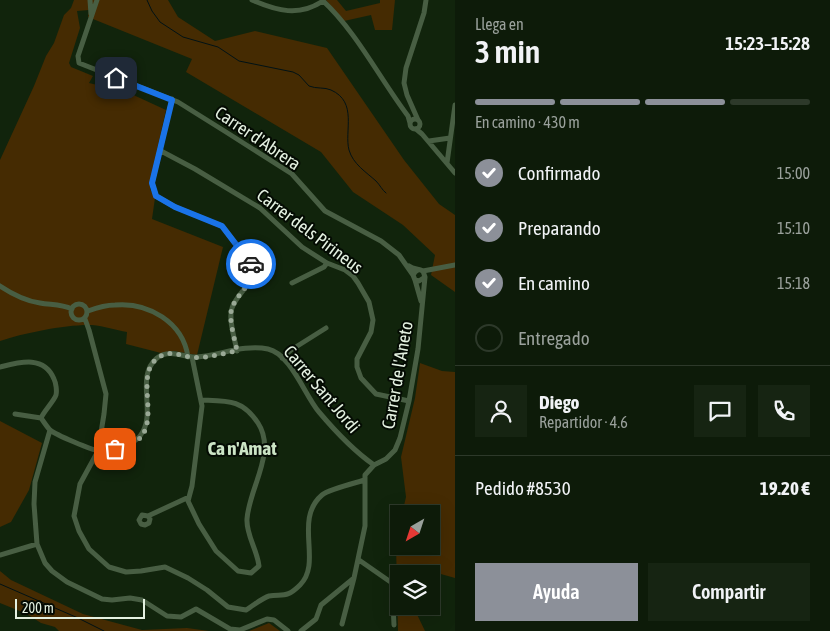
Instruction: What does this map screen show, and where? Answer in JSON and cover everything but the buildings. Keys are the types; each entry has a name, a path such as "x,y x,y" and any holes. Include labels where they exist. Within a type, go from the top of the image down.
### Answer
{"street":[{"path":"90,0 91,16"},
{"path":"91,16 97,0"},
{"path":"252,0 280,10 293,11 312,8 322,1 334,11 408,116 416,123"},
{"path":"426,0 424,13 406,68 404,83 416,123 422,134 455,173"},
{"name":"Carrer d'Abrera","path":"91,16 78,56 79,64 172,100 292,174 325,211 381,241 399,255 414,278"},
{"path":"172,100 152,183 156,196 175,207 222,226 254,268 254,277 231,309 232,327 237,351"},
{"path":"447,163 455,105"},
{"path":"429,141 450,138"},
{"name":"Carrer dels Pirineus","path":"161,151 260,208 302,247 326,263 345,270 353,276 369,302 372,320 371,332 357,358 357,367 361,378 376,394 409,401"},
{"path":"292,284 324,266 326,263"},
{"name":"Carrer d'Abrera","path":"404,263 422,273"},
{"path":"422,273 421,281 414,278 415,272 422,273 455,265"},
{"name":"Carrer de l'Aneto","path":"374,465 386,459 395,450 400,438 418,350 422,308 422,273"},
{"name":"Carrer de l'Aneto","path":"414,278 422,308"},
{"path":"0,286 8,292 31,301 63,305 72,309"},
{"path":"85,319 80,321 74,319 71,314 72,309 75,305 80,304 85,306 88,311"},
{"path":"88,311 121,304 149,310 162,316 176,329 184,341 190,357 202,406 192,486 188,501 216,552 238,571 252,573 259,566 258,554 247,529 247,516 263,461 262,429 250,412 237,403 201,400"},
{"path":"88,311 85,319 106,394 98,451 80,484 74,516 79,531 89,549 109,567 126,572 165,567 207,590 228,608 246,610 267,596 286,596 301,584 309,567 309,513 322,495 365,480"},
{"path":"282,358 291,350 326,328"},
{"name":"Carrer Sant Jordi","path":"98,451 115,449 134,443 146,428 148,415 146,383 150,369 156,359 163,355 174,353 190,357 255,348 270,349 282,358 317,410 374,465"},
{"path":"0,367 17,363 41,363 52,375 56,395 41,418"},
{"path":"15,414 41,418 50,430 98,451"},
{"path":"50,430 35,482 34,504 37,544 45,563 52,571 67,582 102,599 130,598 142,600 167,616 181,616 196,609 230,629 240,630 267,619 274,620 288,631"},
{"path":"342,624 365,526 365,475 374,465"},
{"path":"148,516 189,497"},
{"path":"0,555 37,544"},
{"path":"358,560 392,583 394,625"},
{"path":"301,631 316,619 321,605 354,578"}],"shaded area":[{"path":"74,0 168,0 178,17 215,41 255,31 327,48 404,160 439,204 455,215 455,292 431,275 435,255 403,225 353,192 321,152 186,72 192,59 88,17 89,10 77,11 80,28 69,63 71,67 93,76 89,83 127,92 166,110 150,182 150,189 155,198 152,219 223,247 197,355 174,351 161,353 126,344 127,332 92,325 46,330 0,341 0,160 46,56 54,43 64,15 71,8"},
{"path":"326,0 337,0 346,11 380,3 380,0 395,0 392,30 375,30 371,15 344,21"},
{"path":"420,363 442,371 455,372 455,578 440,574 440,565 396,565 396,555 440,555 440,505 404,505 406,497 401,457 415,398"},
{"path":"0,421 42,443 29,490 11,522 0,527"},
{"path":"0,571 11,580 83,614 142,630 187,628 209,631 59,631 55,627 41,623 27,614 0,603"},
{"path":"398,615 417,615 425,631 398,631"},
{"path":"269,623 280,631 249,631"}],"waterway":[{"path":"147,0 160,22 183,37 218,47 239,61 293,72 299,75 309,86 329,89 339,95 347,109 348,142 351,155 357,164 386,193"},
{"path":"0,584 104,631"}],"way so far":[{"path":"115,449 134,443 146,428 148,415 146,383 150,369 156,359 163,355 174,353 196,358 237,351 232,327 231,309 254,277 254,268 251,264"}],"district":[{"name":"Ca n'Amat","path":"242,448"}],"route":[{"path":"116,78 172,100 152,183 156,196 175,207 222,226 251,264"}]}
